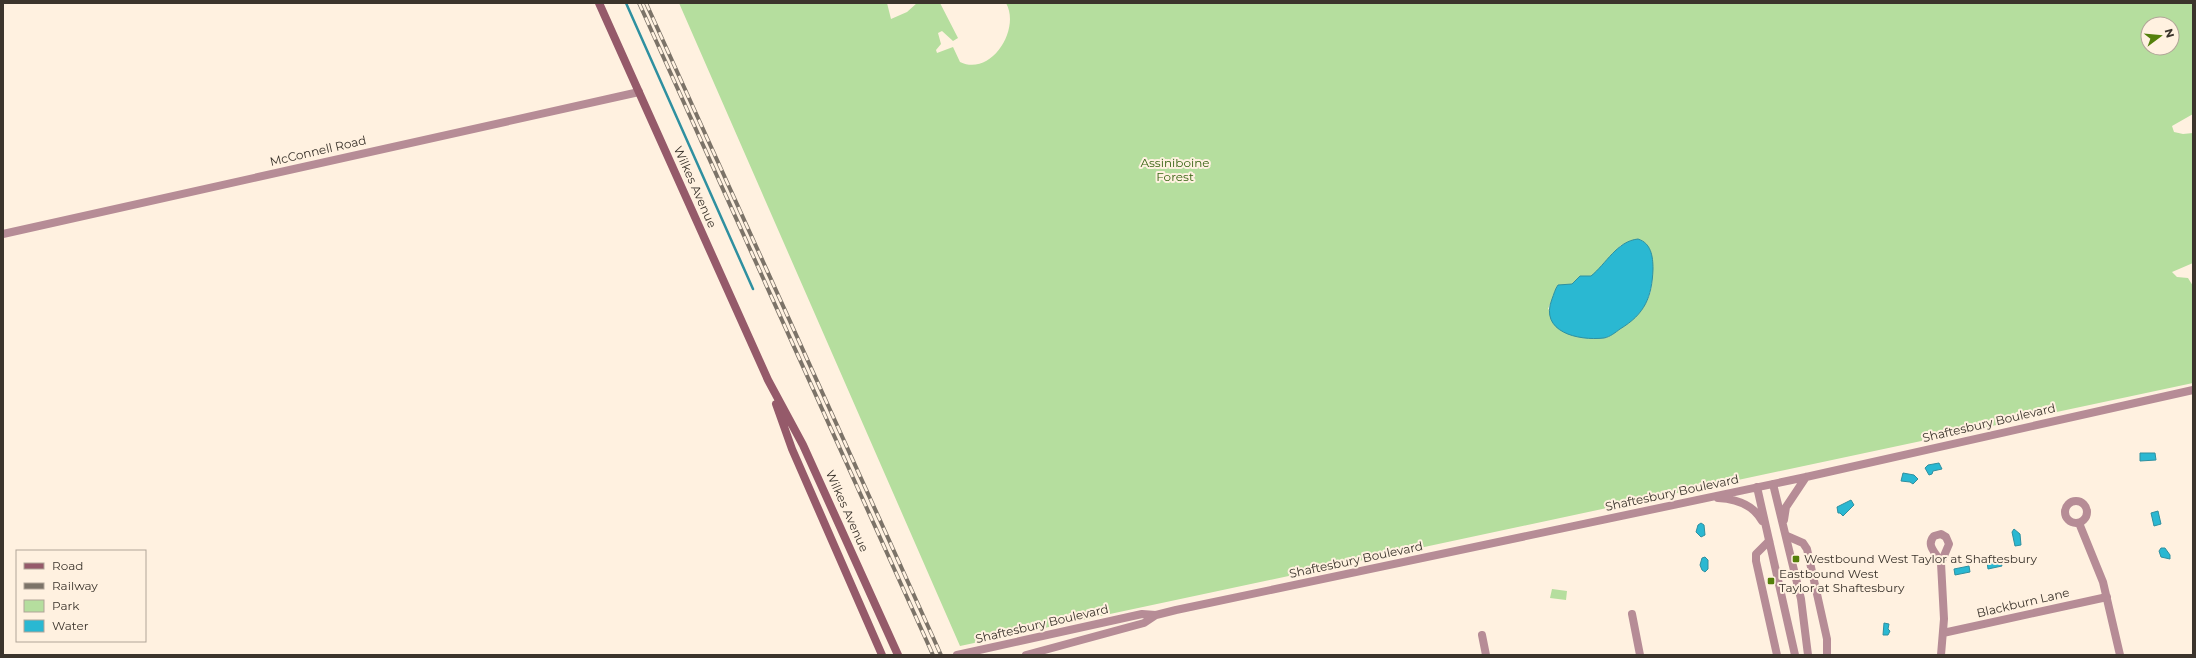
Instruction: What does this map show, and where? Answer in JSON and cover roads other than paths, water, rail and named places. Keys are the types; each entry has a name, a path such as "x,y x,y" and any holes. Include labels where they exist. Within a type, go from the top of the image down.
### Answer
{"main road":[{"name":"Wilkes Avenue","path":"599,3 768,380 804,445 898,655"},
{"name":"Wilkes Avenue","path":"768,380 792,449 882,655"}],"street":[{"name":"McConnell Road","path":"3,234 639,92"},
{"name":"Shaftesbury Boulevard","path":"957,655 1142,614 1156,614 1806,477 2193,390"},
{"path":"1784,525 1786,507 1806,477"},
{"path":"1773,484 1787,536 1801,599 1808,655"},
{"path":"1757,487 1795,655"},
{"path":"1708,498 1736,500 1749,506 1758,514 1766,529"},
{"path":"2080,523 2104,582 2120,655"},
{"path":"1787,536 1803,543 1807,549 1826,639 1827,655"},
{"path":"1769,541 1756,554 1756,561 1777,655"},
{"path":"1941,563 1943,633 1941,655"},
{"name":"Blackburn Lane","path":"1943,633 2107,597"},
{"name":"Shaftesbury Boulevard","path":"1026,655 1144,623 1156,614"},
{"path":"1632,614 1640,655"},
{"path":"1482,635 1486,655"}],"water":[{"path":"1638,239 1646,244 1650,251 1653,269 1649,296 1646,304 1636,317 1613,334 1604,338 1594,339 1573,336 1556,327 1551,319 1549,310 1558,285 1572,284 1580,276 1591,276 1618,248"},
{"path":"2140,453 2155,453 2156,460 2140,461"},
{"path":"1939,463 1942,469 1933,471 1932,474 1929,475 1925,468 1928,465"},
{"path":"1903,473 1914,475 1918,479 1913,484 1910,482 1901,481"},
{"path":"1851,500 1854,505 1843,516 1838,513 1837,507"},
{"path":"2158,511 2161,524 2154,526 2151,513"},
{"path":"1701,523 1704,525 1705,535 1701,537 1696,532 1698,525"},
{"path":"2014,529 2020,534 2021,545 2015,546 2012,532"},
{"path":"2161,548 2165,548 2170,555 2170,559 2161,557 2159,551"},
{"path":"1705,557 1708,560 1708,569 1705,572 1702,570 1700,565 1702,558"},
{"path":"2000,560 2002,566 1988,569 1987,562"},
{"path":"1969,566 1970,572 1955,575 1954,569"},
{"path":"1884,623 1889,624 1888,629 1890,631 1888,635 1883,635"}],"waterway":[{"path":"626,3 753,289"}],"railway":[{"path":"639,3 933,655"},
{"path":"646,3 941,655"}],"place":[{"name":"Westbound West Taylor at Shaftesbury","path":"1796,559"},
{"name":"Eastbound West Taylor at Shaftesbury","path":"1771,581"}],"park label":[{"name":"Assiniboine Forest","path":"1175,170"}]}
